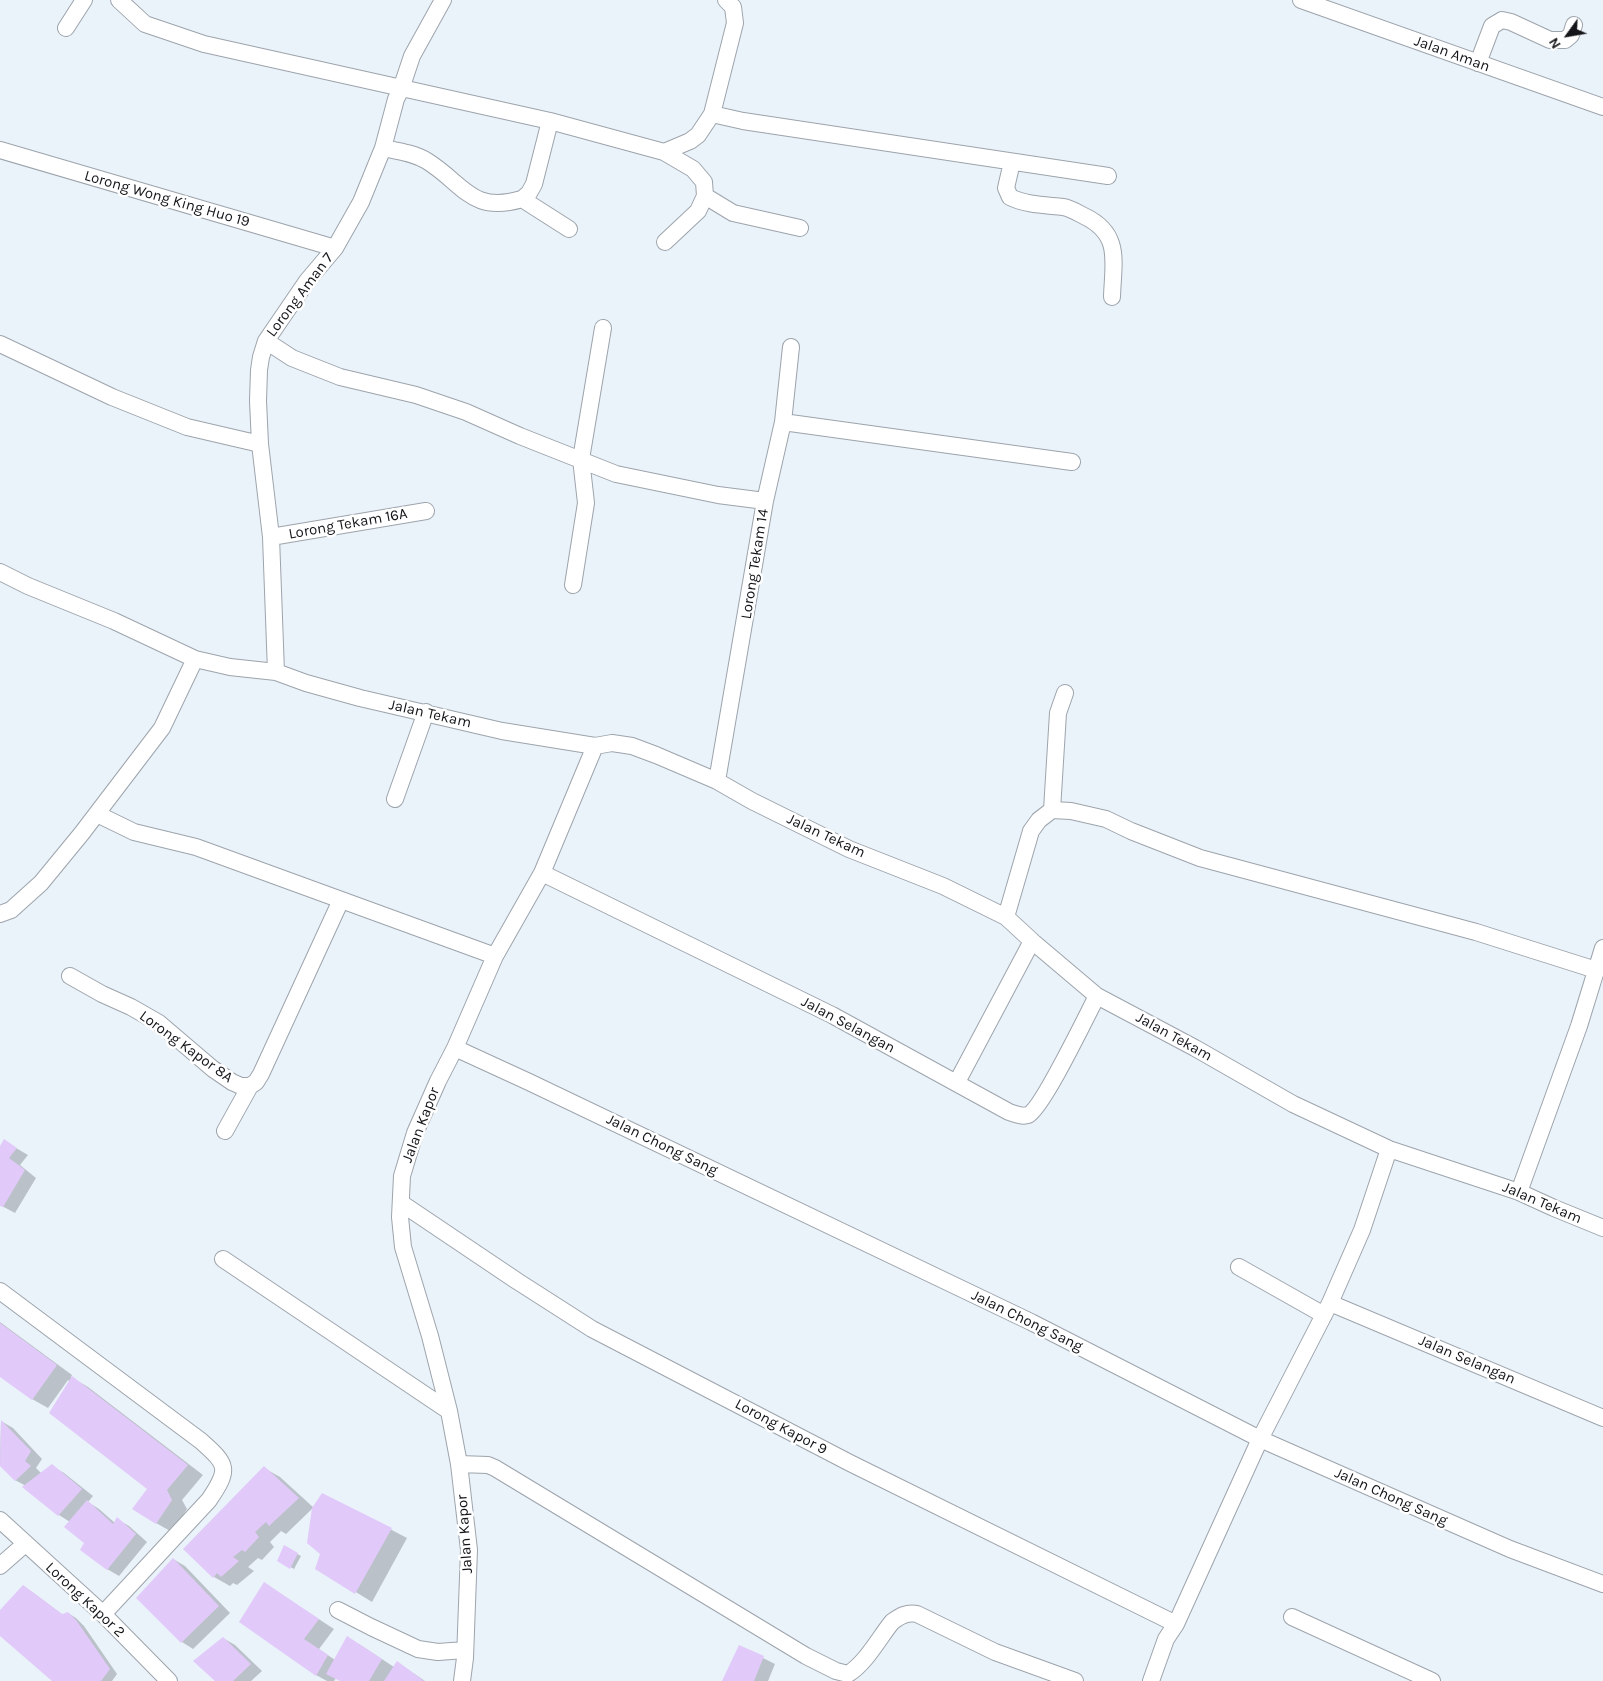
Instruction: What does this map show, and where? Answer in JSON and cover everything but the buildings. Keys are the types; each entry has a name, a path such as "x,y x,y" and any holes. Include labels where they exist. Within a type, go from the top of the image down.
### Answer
{"street":[{"path":"66,28 84,0"},
{"path":"119,0 145,24 196,42 550,121 664,152 693,169 704,182 705,196 698,211 665,242"},
{"name":"Lorong Aman 7","path":"276,672 271,537 260,444 259,370 266,341 307,281 335,248 361,202 383,148 396,99 412,56 444,0"},
{"path":"664,152 690,141 698,135 712,114 736,23 733,7 726,0"},
{"name":"Jalan Aman","path":"1301,0 1603,107"},
{"path":"1478,63 1492,26 1502,20 1550,40 1565,40 1570,35 1574,25"},
{"path":"712,114 743,121 1108,176"},
{"path":"383,148 414,154 426,160 473,196 486,202 506,204 522,199 529,193 534,184 550,121"},
{"name":"Lorong Wong King Huo 19","path":"0,150 335,248"},
{"path":"1012,162 1006,188 1010,197 1020,202 1066,208 1097,222 1109,238 1114,247 1112,297"},
{"path":"705,196 733,213 800,228"},
{"path":"522,199 569,229"},
{"path":"573,585 586,503 581,459 603,328"},
{"path":"266,341 292,358 340,377 416,395 466,412 520,436 616,474 718,495 765,501"},
{"path":"0,344 112,397 187,427 260,444"},
{"name":"Lorong Tekam 14","path":"717,782 765,501 783,422 790,347"},
{"path":"783,422 1072,462"},
{"name":"Lorong Tekam 16A","path":"271,537 426,511"},
{"name":"Jalan Tekam","path":"0,572 28,586 114,621 195,659 230,667 276,672 306,683 360,698 502,731 595,746 612,743 632,746 656,755 717,782 849,849 943,886 1006,917 1097,996 1195,1048 1293,1104 1389,1149 1519,1192 1603,1228"},
{"path":"0,914 11,910 41,883 97,814 162,728 195,659"},
{"path":"1052,810 1058,713 1065,693"},
{"path":"395,799 426,712"},
{"name":"Jalan Kapor","path":"462,1681 465,1650 468,1550 460,1464 430,1336 403,1246 400,1217 402,1176 415,1133 495,956 542,873 595,746"},
{"path":"1006,917 1031,831 1039,820 1052,810 1071,811 1106,819 1131,831 1200,858 1476,932 1596,970"},
{"path":"97,814 134,832 196,847 495,956"},
{"name":"Jalan Selangan","path":"542,873 832,1015 1009,1112 1020,1115 1027,1116 1044,1098 1097,996"},
{"name":"Lorong Kapor 8A","path":"225,1131 250,1086 256,1082 261,1074 341,900"},
{"path":"957,1082 1032,941"},
{"path":"1519,1192 1579,1026 1603,948"},
{"name":"Lorong Kapor 8A","path":"70,976 159,1023 213,1069 232,1082 241,1086 250,1086"},
{"name":"Jalan Chong Sang","path":"454,1048 1031,1322 1260,1438 1510,1550 1603,1584"},
{"path":"1151,1681 1166,1638 1176,1624 1260,1438 1327,1309 1362,1230 1389,1149"},
{"name":"Lorong Kapor 9","path":"401,1203 517,1281 592,1328 850,1463 1176,1624"},
{"path":"223,1259 449,1411"},
{"name":"Jalan Selangan","path":"1239,1267 1327,1309 1603,1418"},
{"path":"0,1291 201,1441 222,1463 224,1471 222,1478 209,1500 103,1614"},
{"path":"460,1464 488,1465 495,1468 806,1656 836,1671 848,1674 855,1670 892,1622 910,1612 995,1652 1075,1681"},
{"name":"Lorong Kapor 2","path":"0,1520 103,1614 169,1681"},
{"path":"0,1566 25,1544"},
{"path":"338,1610 418,1649 438,1652 465,1650"},
{"path":"1292,1617 1432,1681"}]}
